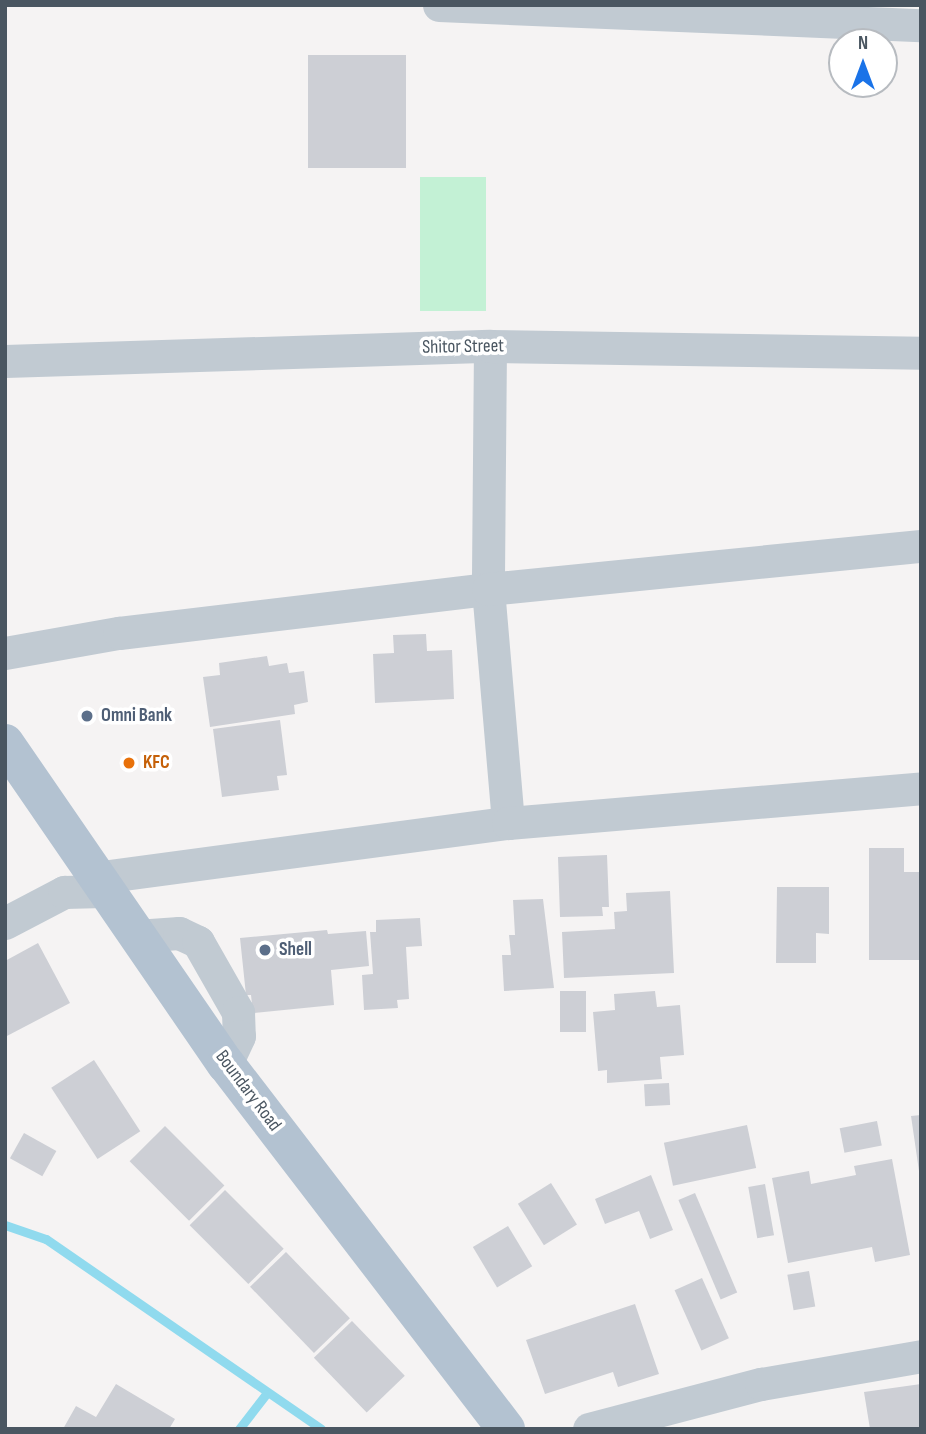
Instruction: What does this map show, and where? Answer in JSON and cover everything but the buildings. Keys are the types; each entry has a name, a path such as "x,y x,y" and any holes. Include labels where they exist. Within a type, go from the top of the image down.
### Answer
{"main road":[{"name":"Boundary Road","path":"5,743 50,804 99,884 226,1064 506,1429"}],"street":[{"path":"439,5 921,25"},
{"path":"491,346 488,589 508,823"},
{"name":"Shitor Street","path":"5,361 491,346 921,353"},
{"path":"5,653 119,633 488,589 921,546"},
{"path":"5,923 64,892 99,884 508,823 921,788"},
{"path":"589,1429 761,1384 921,1356"}],"green space":[{"path":"420,177 486,177 486,311 420,311"}],"waterway":[{"path":"5,1225 46,1239 321,1429"},
{"path":"239,1429 266,1394"}],"place":[{"name":"Omni Bank","path":"87,716"},
{"name":"KFC","path":"129,763"},
{"name":"Shell","path":"265,950"}]}
